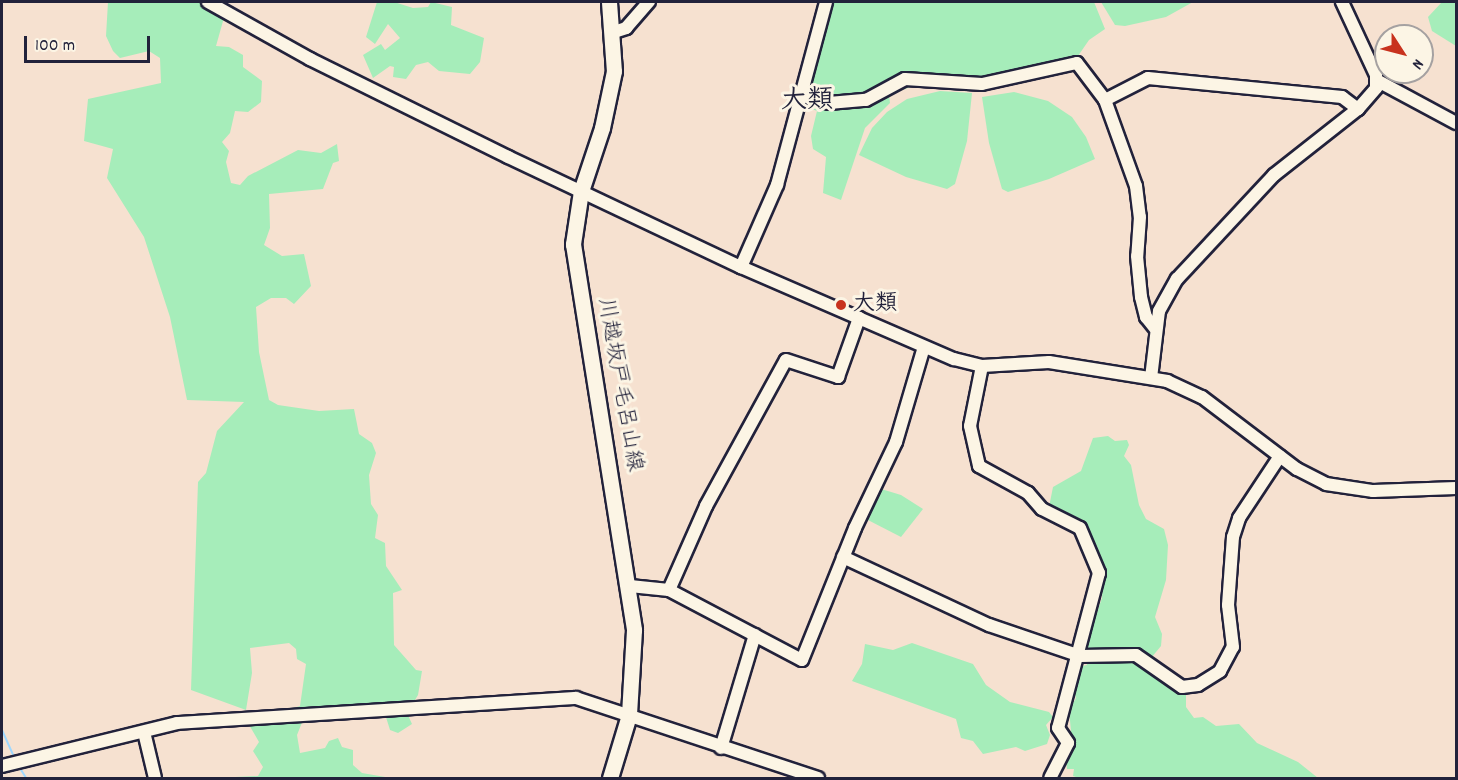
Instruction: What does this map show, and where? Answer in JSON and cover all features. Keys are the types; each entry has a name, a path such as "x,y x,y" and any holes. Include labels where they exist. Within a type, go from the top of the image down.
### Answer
{"main road":[{"name":"川越坂戸毛呂山線","path":"609,2 614,32 609,100 581,191 574,253 630,586 635,650 629,715 610,778"}],"street":[{"path":"208,2 310,59 581,191 741,267 924,347 982,366 1033,360 1151,378 1195,393 1311,478 1346,489 1456,488"},
{"path":"614,32 626,28 649,2"},
{"path":"741,267 777,185 803,96 826,2"},
{"path":"1342,2 1374,72"},
{"path":"803,96 830,103 866,99 905,79 982,84 1077,63 1105,100 1139,202 1138,275 1146,317 1155,328"},
{"path":"1105,100 1148,78 1342,97 1358,109"},
{"path":"1151,378 1155,328 1168,292 1188,265 1282,168 1358,109 1371,96 1377,84"},
{"path":"1384,84 1456,123"},
{"path":"669,590 706,506 786,360 838,377 859,318"},
{"path":"630,586 669,590 802,660 843,557 896,442 924,347"},
{"path":"982,366 970,426 979,466 1028,493 1042,509 1080,528 1099,573 1058,728 1068,743 1050,778"},
{"path":"843,557 989,625 1078,654 1136,655 1182,687 1198,685 1220,671 1233,646 1228,605 1233,537 1239,518 1280,456"},
{"path":"721,748 754,635"},
{"path":"4,766 177,723 509,700 576,698 721,748 818,778"},
{"path":"144,732 155,778"}],"green space":[{"path":"108,2 201,2 225,14 216,46 229,47 243,55 243,67 262,81 261,102 248,112 235,111 230,133 222,142 229,151 226,162 231,183 240,185 248,176 298,150 321,153 337,144 339,161 333,163 323,189 269,194 270,228 264,245 282,256 304,254 311,286 294,304 286,298 271,298 256,307 259,352 269,400 278,405 319,411 354,409 359,434 372,443 376,453 369,475 371,504 378,515 375,538 385,543 386,566 402,590 393,593 394,645 416,670 422,671 418,695 407,713 412,724 398,733 390,730 385,714 376,704 303,720 297,735 300,753 325,748 329,741 338,738 342,747 353,750 353,765 362,773 391,778 214,778 258,776 263,767 253,751 259,742 248,723 300,706 306,664 297,659 296,649 289,643 250,648 252,673 246,710 191,690 198,482 206,473 217,431 244,402 187,400 170,317 144,237 107,178 113,149 84,141 88,99 161,83 160,58 149,51 120,58 113,51 106,36"},
{"path":"377,2 394,2 413,8 428,7 431,2 452,7 451,25 484,38 480,62 470,74 439,71 428,62 416,65 406,79 393,77 394,67 390,66 373,78 363,55 381,44 385,50 400,38 388,24 375,44 366,37"},
{"path":"831,2 1094,2 1105,29 1089,40 1078,56 1041,70 1003,77 940,76 889,95 890,103 865,128 841,200 823,193 826,157 813,149 811,136 817,111 807,107"},
{"path":"1101,2 1193,2 1166,17 1125,26 1115,25"},
{"path":"1442,2 1456,2 1456,46 1434,32 1434,24 1430,24 1428,17"},
{"path":"940,91 972,93 967,141 955,184 947,189 906,177 859,155 872,128 887,112 907,99"},
{"path":"1014,92 1048,101 1072,117 1086,137 1095,159 1049,179 1008,192 1002,189 989,143 982,97"},
{"path":"1108,436 1115,441 1127,440 1129,445 1124,456 1131,465 1139,505 1146,519 1164,529 1168,545 1166,580 1155,617 1162,634 1161,646 1151,658 1174,687 1186,693 1186,707 1194,718 1203,717 1216,726 1239,724 1257,743 1298,762 1318,778 1079,778 1073,776 1074,769 1067,769 1065,752 1072,742 1069,710 1076,698 1073,691 1078,667 1087,665 1084,649 1102,598 1103,572 1098,549 1087,529 1078,520 1049,507 1053,487 1081,471 1093,438"},
{"path":"878,488 901,495 923,509 901,537 864,518"},
{"path":"912,643 973,664 986,685 1010,702 1049,712 1053,717 1046,725 1050,735 1047,744 1025,751 1016,747 983,754 973,741 961,738 956,719 852,681 862,664 865,644 893,650"}],"waterway":[{"path":"2,730 14,757"},
{"path":"18,765 26,778"}],"place":[{"name":"大類","path":"841,305"}],"district":[{"name":"大類","path":"807,102"}]}
